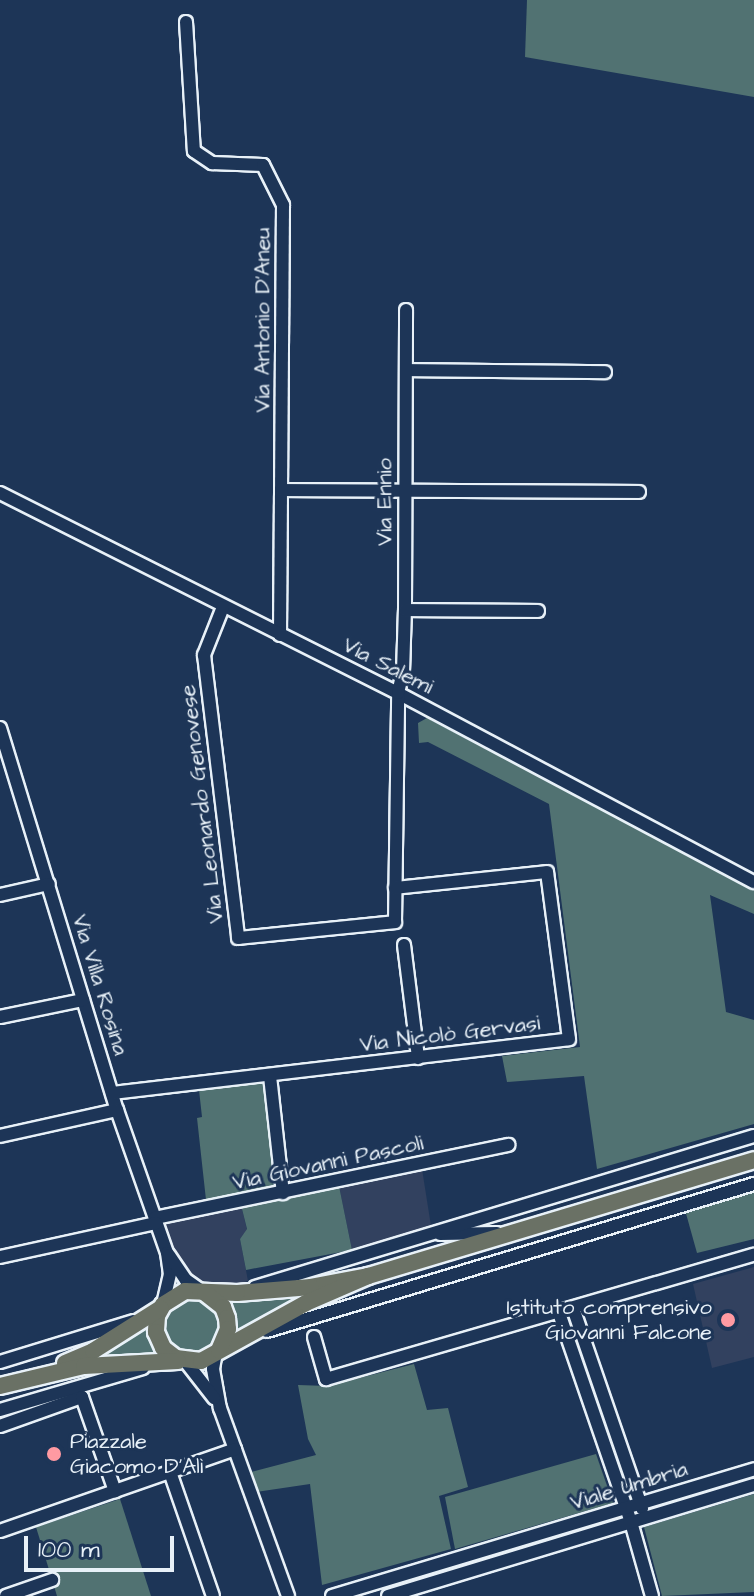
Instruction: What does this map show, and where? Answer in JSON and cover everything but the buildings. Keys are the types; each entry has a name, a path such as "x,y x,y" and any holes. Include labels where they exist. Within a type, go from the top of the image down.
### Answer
{"main road":[{"path":"34,1376 93,1351 157,1310 176,1294 311,1287 368,1276 754,1160"},
{"path":"0,1386 34,1376 113,1362 201,1361 306,1303 368,1276"},
{"path":"204,1292 215,1299 227,1318 225,1340 218,1351"},
{"path":"157,1310 159,1340 169,1354 181,1361"}],"street":[{"name":"Via Antonio D'Aneu","path":"186,22 194,151 212,163 263,165 283,205 280,635"},
{"name":"Via Ennio","path":"395,922 398,693 403,672 405,610 406,310"},
{"path":"406,370 605,372"},
{"path":"282,490 639,492"},
{"name":"Via Salemi","path":"0,493 398,693 754,882"},
{"name":"Via Leonardo Genovese","path":"223,607 204,655 238,938 395,922"},
{"path":"405,610 538,611"},
{"name":"Via Villa Rosina","path":"0,728 117,1110 167,1253 170,1274 157,1310"},
{"name":"Via Nicolò Gervasi","path":"112,1093 569,1039 547,872 395,888"},
{"path":"0,895 49,884"},
{"path":"404,945 418,1058"},
{"path":"0,1017 83,1000"},
{"path":"270,1076 283,1193"},
{"path":"0,1136 117,1110"},
{"path":"237,1293 754,1136"},
{"name":"Via Giovanni Pascoli","path":"0,1257 156,1220 509,1145"},
{"path":"237,1340 754,1184"},
{"path":"424,1234 512,1233"},
{"name":"Via Villa Rosina","path":"167,1253 186,1280 204,1292"},
{"path":"314,1337 326,1379 754,1255"},
{"path":"573,1308 645,1518"},
{"path":"0,1362 157,1310"},
{"path":"559,1313 631,1522 652,1596"},
{"path":"218,1351 213,1369 220,1408 288,1596"},
{"path":"0,1410 181,1361 220,1408"},
{"path":"0,1426 82,1397 115,1491"},
{"path":"593,1412 607,1407"},
{"path":"0,1531 235,1449"},
{"name":"Viale Umbria","path":"332,1596 754,1469"},
{"path":"170,1472 213,1596"},
{"name":"Viale Umbria","path":"388,1596 754,1485"},
{"path":"515,1541 520,1556"},
{"path":"416,1571 420,1586"},
{"path":"6,1596 52,1580"}],"shaded area":[{"path":"422,1169 431,1226 352,1250 339,1186"},
{"path":"241,1205 247,1230 240,1239 248,1281 235,1286 204,1283 189,1275 177,1260 162,1222"},
{"name":"Istituto comprensivo Giovanni Falcone","path":"754,1267 754,1357 712,1368 693,1284"}],"green space":[{"path":"527,0 754,0 754,97 525,57"},
{"path":"427,718 754,889 754,914 710,895 726,1012 754,1020 754,1124 597,1169 584,1076 507,1082 502,1056 580,1047 549,804 428,742 419,743 418,723"},
{"path":"266,1082 279,1187 206,1200 197,1118 202,1117 199,1090"},
{"path":"339,1186 352,1250 246,1270 240,1239 247,1229 241,1205"},
{"path":"754,1190 754,1239 697,1253 685,1210"},
{"path":"316,1291 237,1330 230,1301"},
{"path":"192,1297 213,1305 221,1326 213,1347 192,1355 171,1347 163,1326 171,1305"},
{"path":"146,1328 159,1355 92,1359 138,1330"},
{"path":"414,1364 427,1410 448,1408 468,1487 439,1496 451,1549 322,1585 310,1484 256,1492 251,1472 316,1455 308,1439 298,1385 328,1386"},
{"path":"596,1454 613,1503 455,1549 445,1497"},
{"path":"754,1494 754,1592 662,1596 644,1527"},
{"path":"120,1499 151,1596 57,1596 36,1527"}],"place":[{"name":"Istituto comprensivo Giovanni Falcone","path":"728,1320"},
{"name":"Piazzale Giacomo D'Alì","path":"54,1454"}]}
